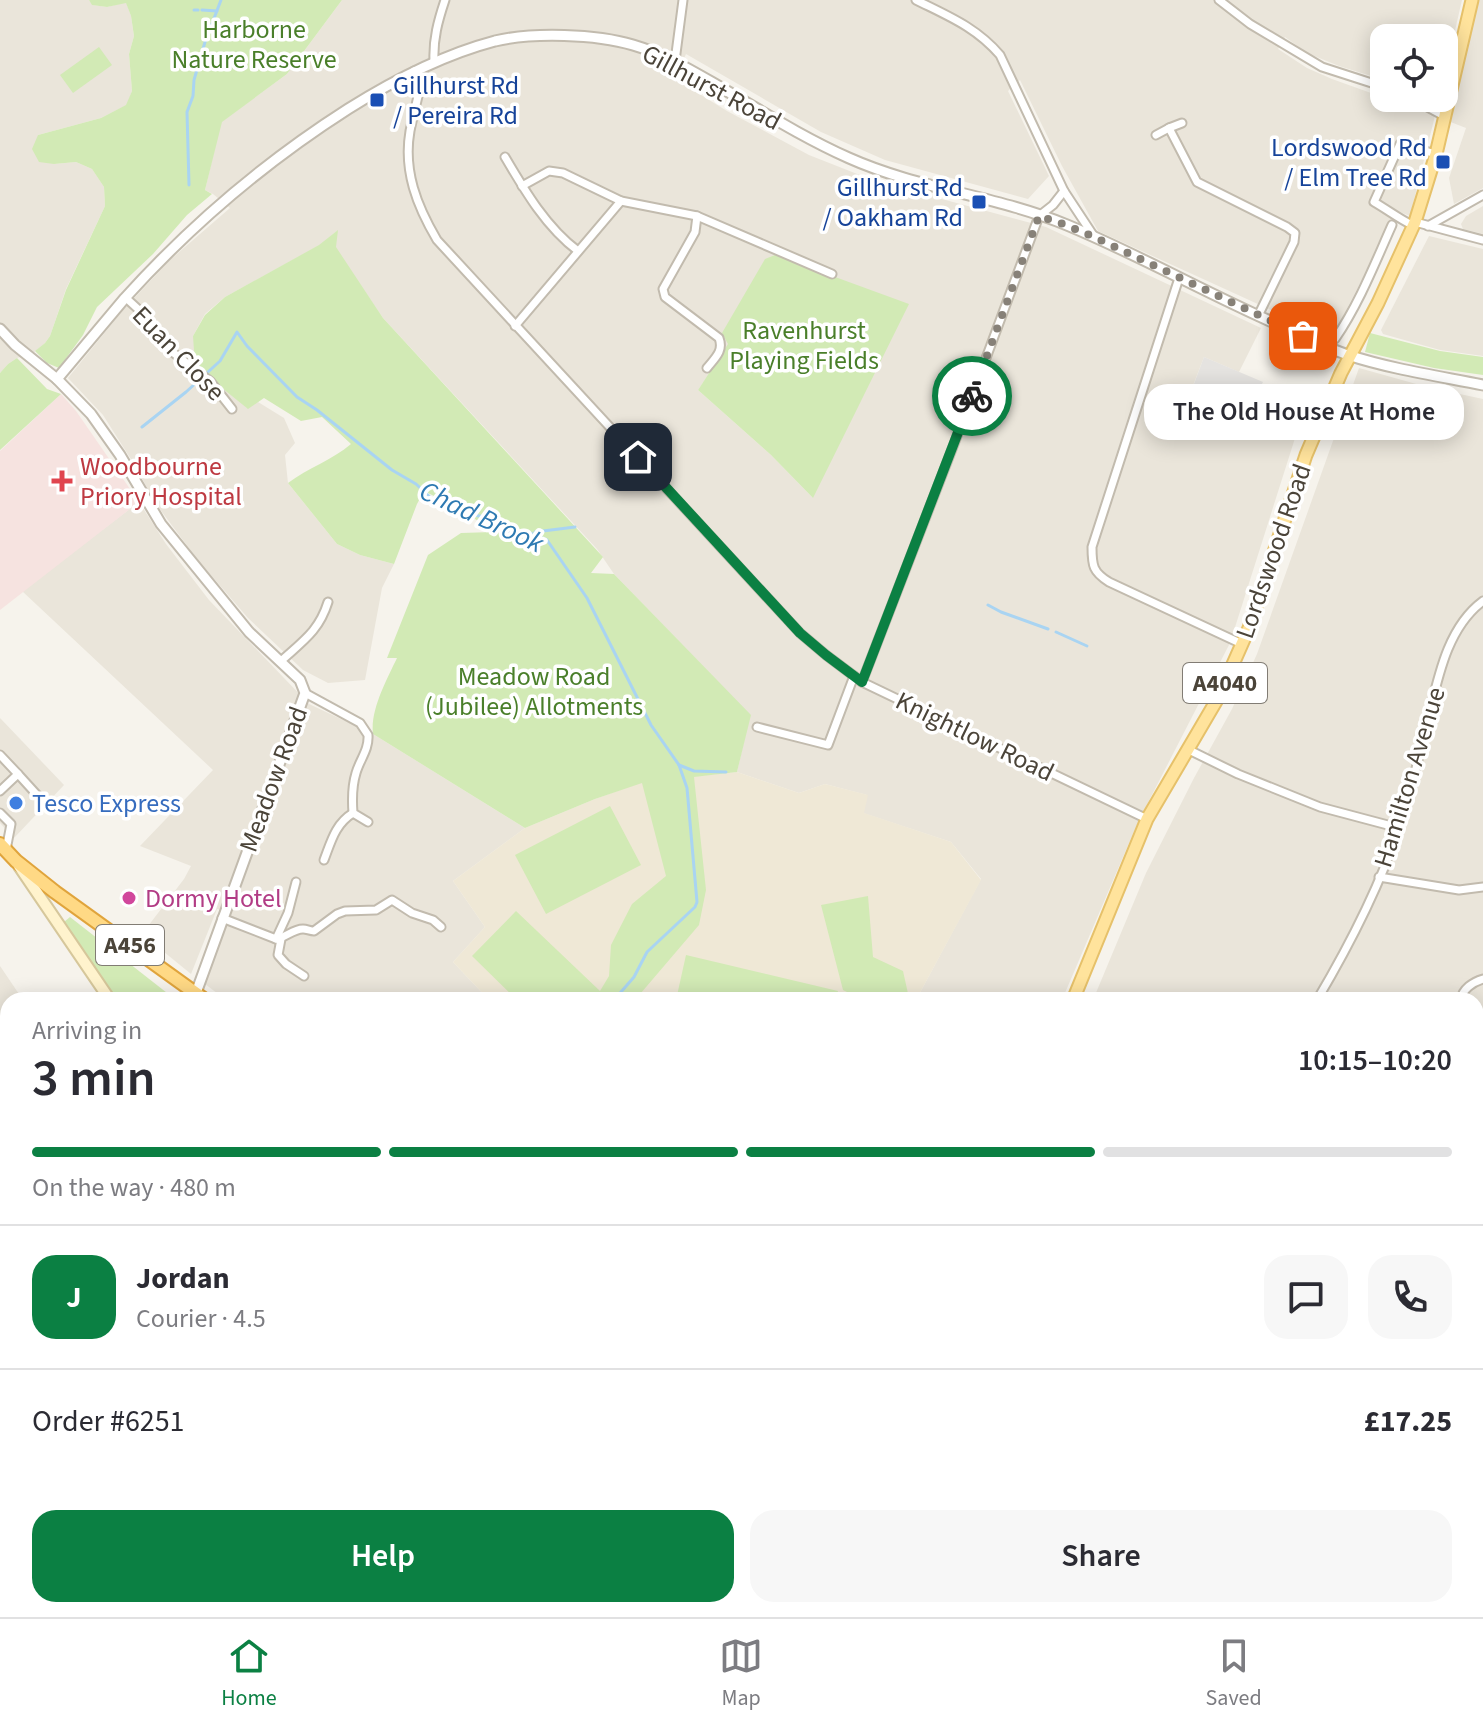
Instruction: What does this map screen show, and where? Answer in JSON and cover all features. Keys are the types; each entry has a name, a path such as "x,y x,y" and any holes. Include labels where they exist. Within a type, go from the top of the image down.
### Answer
{"highway":[{"name":"A456","path":"3,847 55,892 189,992"}],"main road":[{"name":"Lordswood Road","path":"1458,52 1472,0"},
{"name":"Lordswood Road","path":"1076,992 1147,819 1218,698 1249,628 1306,455 1350,355 1415,224 1446,112"},
{"path":"16,861 104,992"},
{"path":"55,892 55,920"}],"street":[{"path":"434,61 433,44 445,0"},
{"path":"675,61 683,0"},
{"path":"916,0 986,39 1000,55 1064,191 1094,237"},
{"path":"1219,0 1250,24 1322,67 1370,82"},
{"name":"Gillhurst Road","path":"57,379 126,298 232,194 276,158 349,109 434,61 500,40 557,36 631,44 675,61 812,140 850,158 895,175 1063,224 1258,316 1350,355 1483,385"},
{"name":"Knightlow Road","path":"414,71 420,80 420,87 410,134 409,158 415,196 437,240 800,633 862,682 1147,819"},
{"path":"1437,112 1446,117"},
{"path":"1156,135 1182,123"},
{"path":"1169,128 1197,182 1295,233 1294,242 1258,316"},
{"path":"1436,154 1400,144 1374,202 1389,210 1391,215 1415,224 1483,240"},
{"path":"505,157 549,224 578,251"},
{"path":"522,186 549,171 563,173 621,201 697,216 832,274"},
{"path":"862,682 1039,216 1064,191"},
{"path":"1428,226 1483,195"},
{"path":"515,326 621,201"},
{"path":"697,216 695,232 663,289 665,297 719,338 720,352 707,368"},
{"path":"1335,339 1348,328 1360,293 1392,225"},
{"path":"1383,245 1402,251"},
{"path":"1179,278 1092,547 1092,561 1097,574 1109,582 1242,644"},
{"path":"1360,293 1369,298"},
{"name":"Euan Close","path":"126,298 171,351 210,381 232,409"},
{"path":"0,329 91,414 120,455 161,524 249,632 300,680 305,693 360,723 368,735 367,749 356,772 353,813"},
{"name":"Hamilton Avenue","path":"1322,992 1346,951 1399,828 1441,670 1454,635 1483,601"},
{"path":"281,661 322,620 328,602"},
{"path":"825,756 854,676"},
{"name":"Meadow Road","path":"199,992 222,918 305,693"},
{"path":"757,727 828,745"},
{"path":"1187,749 1238,774 1320,807 1399,828"},
{"path":"0,755 38,796"},
{"path":"0,791 18,774"},
{"path":"0,813 11,824 3,847"},
{"path":"353,813 368,822"},
{"path":"324,860 337,826 353,813"},
{"path":"1379,877 1459,890 1483,887"},
{"path":"296,882 278,939 278,955 304,976"},
{"path":"222,918 278,939 294,931 314,931 345,911 376,910 392,900 441,927"},
{"path":"1464,992 1475,981 1483,979"}],"shaded area":[{"path":"0,0 89,0 93,5 107,7 126,2 134,36 129,54 132,91 127,105 101,118 38,135 54,164 76,162 92,169 104,187 105,206 66,289 50,336 33,353 17,358 0,373"},
{"path":"342,0 1462,0 1456,24 1370,24 1370,76 1307,53 1285,37 1278,49 1307,68 1370,93 1370,112 1424,112 1435,116 1410,216 1397,211 1332,338 1098,231 1020,80 1008,91 1049,176 1028,199 885,160 821,132 686,54 675,79 809,155 875,181 1046,227 1261,328 1239,372 1204,357 1189,396 1296,435 1230,643 1138,822 1065,992 920,992 981,879 951,842 863,813 867,795 825,784 799,793 737,772 750,715 614,574 597,549 383,318 335,247 337,231 320,245 225,297 205,314 193,336 247,408 258,402 284,418 295,443 285,455 288,483 337,544 360,555 394,564 382,588 365,680 328,683 303,670 248,618 197,559 156,504 103,415 68,378 123,310 170,260 230,208 205,190 221,122 287,74","holes":["729,344 813,498 771,455 698,390"]},
{"path":"1477,0 1483,0 1483,188 1454,204 1449,178 1466,128 1448,121 1450,112 1458,112 1458,79"},
{"path":"1483,206 1483,234 1463,229 1461,224 1466,216"},
{"path":"1429,236 1483,249 1483,356 1440,350 1383,334 1381,330"},
{"path":"1204,357 1263,382 1258,392 1295,410 1287,431 1189,397"},
{"path":"1359,368 1483,399 1483,992 1096,992 1146,873 1232,709 1257,654"},
{"name":"Woodbourne Priory Hospital","path":"61,394 139,502 0,610 0,451"},
{"path":"139,502 166,544 209,600 309,704 373,734 525,828 453,881 485,927 453,962 481,992 216,992 205,984 231,912 217,909 191,974 142,934 191,866 140,846 213,770 22,591"},
{"path":"0,718 64,785 14,838 0,823"},
{"path":"737,772 799,793 825,784 868,795 864,813 951,842 981,880 920,992 481,992 453,962 485,927 453,881 525,828 642,782"},
{"path":"0,966 18,992 0,992"}],"green space":[{"name":"Harborne Nature Reserve","path":"89,0 342,0 287,74 222,122 205,190 212,194 187,215 153,254 97,307 83,335 59,368 47,363 35,351 50,336 66,290 105,206 104,187 92,169 76,162 39,162 32,149 38,135 101,118 126,105 132,91 129,54 134,36 126,3 107,7 92,5"},
{"path":"99,47 112,65 73,93 60,75"},
{"name":"Meadow Road (Jubilee) Allotments","path":"338,230 336,247 383,318 603,557 591,573 614,574 751,715 737,772 694,777 706,890 699,925 642,992 509,992 472,956 516,911 600,991 609,976 611,945 632,904 666,876 642,783 525,828 373,734 377,705 397,658 387,658 428,555 461,533 493,532 464,511 424,491 394,564 360,555 337,544 288,483 351,444 322,417 301,421 264,398 248,409 195,366 193,336 205,315 225,297 319,245"},
{"name":"Ravenhurst Playing Fields","path":"775,255 909,304 813,498 771,455 698,390 728,344 722,333 765,259"},
{"path":"1370,333 1440,351 1483,357 1483,375 1434,368 1365,352"},
{"path":"17,358 47,389 61,394 0,450 0,373"},
{"path":"610,806 641,865 546,914 515,855"},
{"path":"868,896 873,957 903,971 908,992 843,990 821,905"},
{"path":"70,917 166,992 112,992 64,922"},
{"path":"686,955 838,991 838,992 678,992"}],"waterway":[{"name":"Chad Brook","path":"189,185 187,112 205,42 221,0"},
{"path":"202,10 217,11"},
{"name":"Chad Brook","path":"142,427 220,361 237,332 297,397 432,499 460,512 484,517 500,530 530,533 547,540 587,598 651,725 679,765 687,788 697,902 647,952 634,977 621,992"},
{"path":"535,532 575,527"},
{"path":"988,605 1048,629"},
{"path":"1056,632 1087,646"},
{"path":"679,765 694,771 726,772"}],"way so far":[{"path":"972,396 1039,216 1094,237 1303,336"}],"place":[{"name":"Gillhurst Rd / Pereira Rd","path":"377,100"},
{"name":"Lordswood Rd / Elm Tree Rd","path":"1443,162"},
{"name":"Gillhurst Rd / Oakham Rd","path":"979,202"},
{"name":"The Old House At Home","path":"1303,336"},
{"name":"Woodbourne Priory Hospital","path":"62,481"},
{"name":"Tesco Express","path":"16,803"},
{"name":"Dormy Hotel","path":"129,898"}],"route":[{"path":"638,457 800,633 862,682 972,396"}]}
